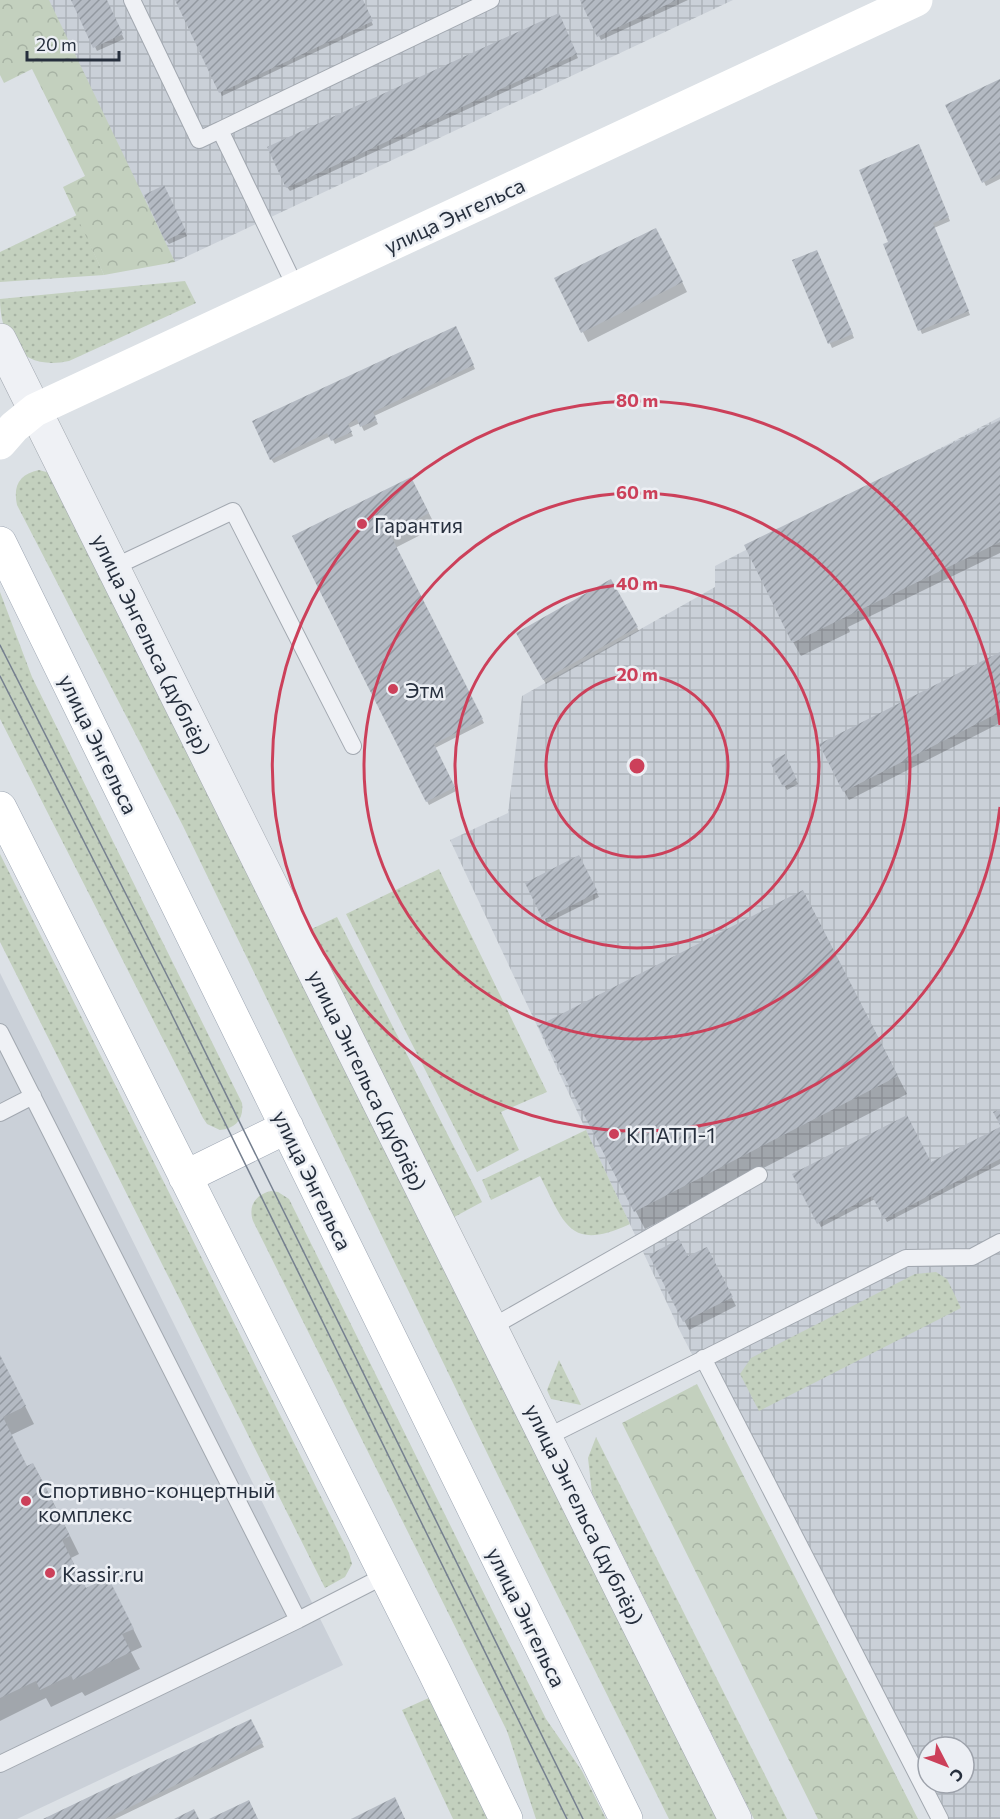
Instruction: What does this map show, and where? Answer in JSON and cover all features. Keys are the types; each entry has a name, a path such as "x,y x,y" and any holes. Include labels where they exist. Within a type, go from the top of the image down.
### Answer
{"main road":[{"name":"улица Энгельса","path":"0,443 14,427 35,410 916,0"},
{"name":"улица Энгельса","path":"0,543 626,1819"},
{"path":"0,808 386,1575 506,1819"},
{"path":"185,1177 287,1127"}],"street":[{"name":"улица Энгельса (дублёр)","path":"0,340 735,1819"}],"lane":[{"path":"132,0 199,140 491,0"},
{"path":"220,130 296,288"},
{"path":"114,567 233,512 353,746"},
{"path":"0,1032 298,1620"},
{"path":"0,1113 33,1096"},
{"path":"492,1327 759,1175"},
{"path":"547,1437 906,1258 972,1257 1000,1242"},
{"path":"703,1358 940,1819"},
{"path":"0,1764 386,1575"}],"shaded area":[{"path":"37,0 733,0 175,262"},
{"path":"1000,417 1000,1819 933,1819 921,1795 976,1795 976,1735 916,1735 916,1786 681,1333 450,840 508,813 522,696 715,587 715,566"},
{"path":"0,973 343,1665 17,1819 0,1819"}],"green space":[{"path":"0,0 49,0 175,262 104,275 63,187 85,176 32,69 4,83 0,75"},
{"path":"77,215 104,275 0,282 0,252"},
{"path":"185,281 196,303 69,361 53,363 27,357 10,340 4,328 0,299"},
{"path":"39,470 50,473 728,1819 669,1819 505,1490 183,826 17,505 16,492 19,482 27,474"},
{"path":"0,592 32,677 242,1103 242,1114 235,1125 220,1130 207,1124 203,1118 0,719"},
{"path":"0,854 349,1553 352,1564 345,1577 325,1588 0,942"},
{"path":"439,869 547,1092 501,1112 519,1150 477,1172 346,914"},
{"path":"337,917 482,1202 445,1222 301,934"},
{"path":"586,1130 630,1224 610,1232 594,1235 581,1234 563,1220 540,1176 491,1200 482,1180"},
{"path":"271,1191 278,1192 289,1199 546,1719 582,1771 606,1819 536,1819 507,1731 253,1221 251,1211 254,1202 261,1195"},
{"path":"936,1272 947,1279 961,1308 759,1411 740,1374 751,1358 915,1274"},
{"path":"559,1360 581,1405 551,1399 547,1390"},
{"path":"697,1384 918,1819 818,1819 622,1423"},
{"path":"596,1437 787,1819 754,1819 592,1493 588,1458"},
{"path":"431,1697 490,1819 453,1819 402,1710"}],"building":[{"path":"71,0 107,0 123,34 93,48"},
{"path":"175,0 363,0 373,21 219,93"},
{"path":"580,0 677,0 597,37"},
{"path":"559,13 577,54 286,188 267,147"},
{"path":"1000,79 1000,174 982,183 945,105"},
{"path":"919,144 949,217 933,223 969,311 918,331 883,244 888,242 859,170"},
{"path":"164,185 186,231 165,241 144,195"},
{"path":"656,228 683,282 581,333 554,278"},
{"path":"817,250 853,334 828,344 792,260"},
{"path":"456,326 474,365 373,412 377,420 360,427 357,419 348,424 352,432 331,441 327,433 270,460 252,421"},
{"path":"1000,420 1000,542 792,643 744,545"},
{"path":"411,477 429,513 390,534 483,719 434,744 455,787 426,802 292,536"},
{"path":"611,579 638,627 543,680 516,633"},
{"path":"1000,652 1000,712 843,792 819,744"},
{"path":"785,754 797,780 783,787 770,762"},
{"path":"579,855 598,892 543,920 525,883"},
{"path":"803,890 898,1076 634,1212 538,1026"},
{"path":"1000,1109 1000,1125 993,1112"},
{"path":"907,1115 931,1162 1000,1127 1000,1159 884,1219 872,1196 817,1224 792,1174"},
{"path":"679,1239 688,1256 707,1247 733,1297 683,1322 649,1255"},
{"name":"Спортивно-концертный комплекс","path":"0,1355 26,1406 3,1417 27,1466 33,1463 70,1536 62,1540 86,1588 108,1577 134,1629 122,1634 131,1652 73,1680 71,1675 40,1690 36,1681 0,1698"},
{"path":"251,1719 263,1743 105,1819 43,1819"},
{"path":"395,1797 405,1819 351,1819"},
{"path":"249,1800 258,1819 209,1819"},
{"path":"194,1809 199,1819 174,1819"}],"tram line":[{"path":"0,645 182,1005 583,1819"},
{"path":"0,676 170,1011 567,1819"}],"place":[{"name":"Гарантия","path":"362,524"},
{"name":"Этм","path":"393,689"},
{"name":"КПАТП-1","path":"614,1134"},
{"name":"Спортивно-концертный комплекс","path":"26,1501"},
{"name":"Kassir.ru","path":"50,1573"}]}
